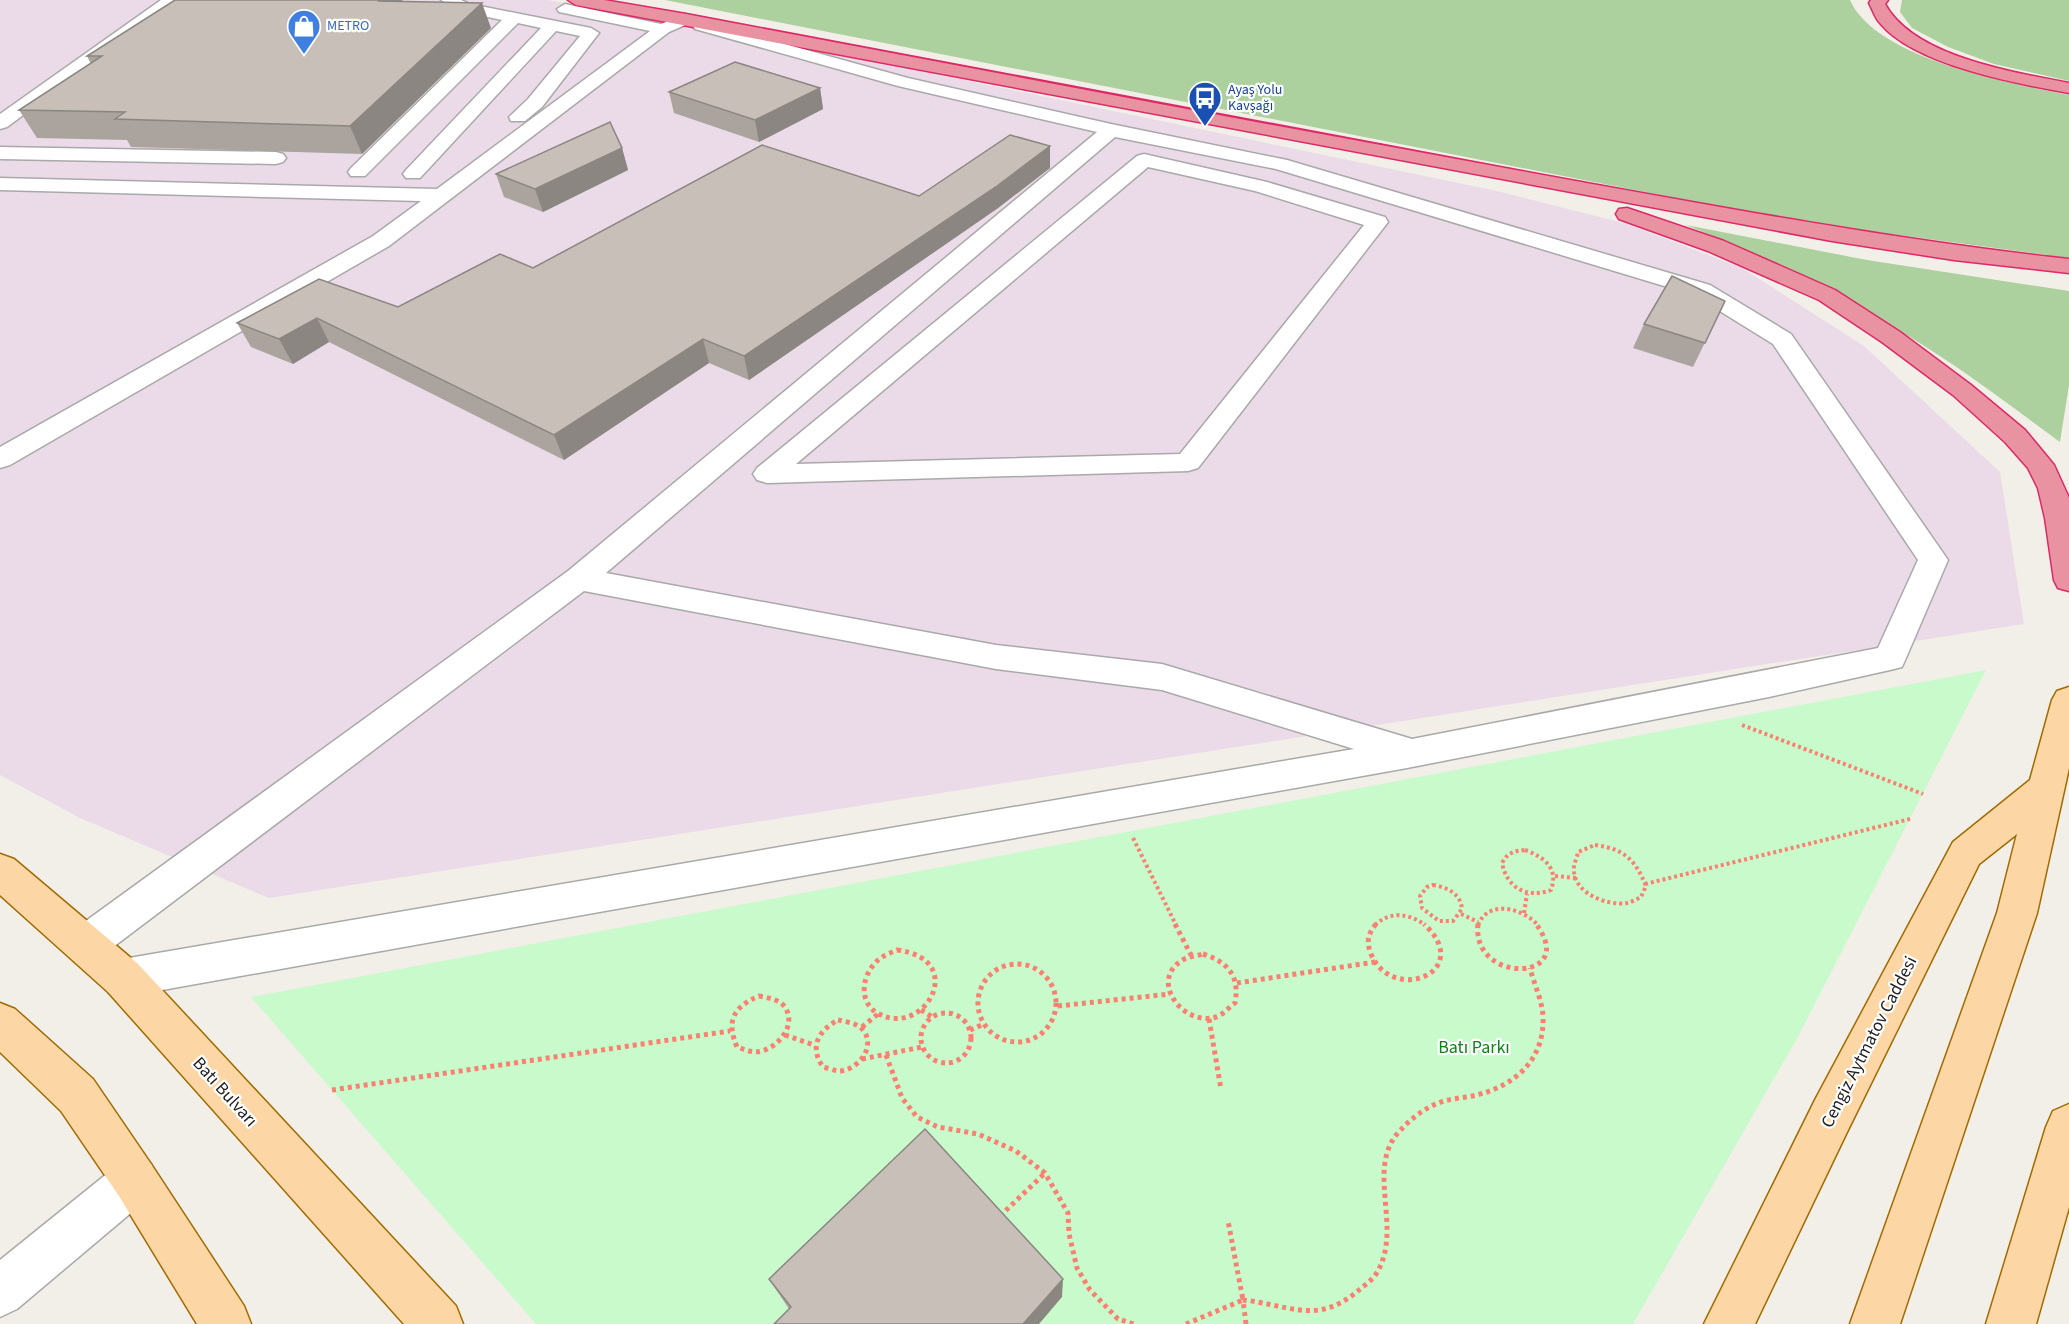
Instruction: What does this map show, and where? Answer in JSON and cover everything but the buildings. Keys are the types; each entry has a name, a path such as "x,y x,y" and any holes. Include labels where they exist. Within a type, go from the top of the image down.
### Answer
{"highway":[{"path":"576,0 676,23 1832,234 1954,253 2069,266"},
{"path":"1880,0 1877,3 1879,14 1892,28 1932,51 1992,71 2069,88"},
{"path":"1352,146 1595,204 1667,226 1827,296 1891,337 1962,390 2015,436 2040,465 2052,488 2060,518 2069,580"}],"main road":[{"path":"1875,1324 2017,913 2069,700"},
{"name":"Cengiz Aytmatov Caddesi","path":"1729,1324 1831,1116 1966,853 2046,788"},
{"name":"Batı Bulvarı","path":"0,871 123,978 438,1324"},
{"path":"0,1023 77,1095 135,1180 226,1324"},
{"path":"2011,1324 2069,1126"}],"street":[{"path":"0,123 171,0"},
{"path":"123,978 1413,753 1769,684 1890,658 1933,560 1782,339 1702,290 1280,165 1111,130 904,82 729,32 676,23 553,16 516,9 452,4"},
{"path":"516,9 358,172 413,174 443,170 461,163 535,103 591,33 553,16"},
{"path":"413,174 553,16"},
{"path":"0,459 381,241 676,23"},
{"path":"0,144 39,117"},
{"path":"86,944 579,579 1111,130"},
{"path":"0,153 276,158"},
{"path":"118,186 156,156"},
{"path":"1144,160 1260,186 1377,222 1188,462 767,474 1144,160"},
{"path":"1260,186 1280,165"},
{"path":"0,184 442,195"},
{"path":"579,579 996,657 1162,677 1413,753"},
{"path":"0,1292 135,1180"}],"path":[{"path":"1737,723 1923,794"},
{"path":"1645,884 1910,819"},
{"path":"1130,832 1191,955"},
{"path":"1595,845 1607,846 1628,856 1643,874 1645,884 1638,900 1629,904 1617,905 1592,896 1576,878 1573,868 1578,852 1595,845"},
{"path":"1525,850 1533,852 1548,863 1555,876 1551,890 1536,895 1527,894 1511,885 1505,878 1502,862 1510,852 1525,850"},
{"path":"1555,876 1576,878"},
{"path":"1433,885 1447,888 1459,896 1463,909 1453,921 1439,921 1432,918 1422,908 1420,896 1427,887 1433,885"},
{"path":"1524,913 1527,894"},
{"path":"1501,908 1524,913 1542,930 1547,950 1544,959 1537,966 1516,970 1492,960 1478,941 1478,922 1483,914 1501,908"},
{"path":"1461,914 1478,922"},
{"path":"1393,915 1416,919 1427,926 1438,940 1442,957 1438,967 1431,975 1421,980 1402,980 1384,972 1375,962 1367,941 1369,931 1374,923 1393,915"},
{"path":"1427,926 1432,918"},
{"path":"897,950 919,954 933,970 934,991 921,1010 899,1018 878,1014 864,998 863,978 876,960 897,950"},
{"path":"1203,954 1225,963 1233,972 1237,983 1235,1003 1220,1016 1209,1019 1188,1014 1178,1008 1170,994 1168,977 1173,966 1191,955 1203,954"},
{"path":"1237,983 1375,962"},
{"path":"1017,965 1042,972 1051,982 1058,1006 1055,1017 1047,1029 1024,1041 1010,1041 998,1037 984,1024 977,1007 978,995 992,974 1004,967 1017,965"},
{"path":"1186,1324 1243,1300 1262,1301 1295,1310 1322,1310 1349,1298 1375,1275 1388,1246 1385,1156 1392,1140 1405,1125 1435,1104 1497,1090 1526,1072 1536,1055 1542,1034 1543,1016 1530,968"},
{"path":"1058,1006 1170,994"},
{"path":"759,996 769,996 777,1000 788,1013 789,1022 785,1035 774,1047 754,1053 737,1047 730,1031 734,1013 741,1005 759,996"},
{"path":"921,1010 934,1018"},
{"path":"862,1027 878,1014"},
{"path":"950,1014 958,1016 964,1020 970,1030 971,1043 968,1050 956,1061 947,1063 932,1059 922,1047 922,1031 934,1018 950,1014"},
{"path":"1209,1019 1221,1089"},
{"path":"862,1059 868,1042 862,1027 856,1022 838,1020 822,1029 814,1045 818,1061 831,1071 848,1070 862,1059 922,1047"},
{"path":"970,1030 984,1024"},
{"path":"332,1090 730,1031"},
{"path":"785,1035 814,1045"},
{"path":"886,1055 902,1098 917,1117 938,1127 978,1134 1016,1151 1045,1173 1068,1213 1069,1234 1077,1268 1090,1290 1118,1319 1134,1324"},
{"path":"993,1222 1045,1173"},
{"path":"1228,1221 1246,1324"}],"shaded area":[{"path":"0,0 548,0 811,48 1497,191 1627,224 1742,268 1864,346 2000,472 2024,624 269,898 80,818 0,775"}],"green space":[{"path":"665,0 1850,0 1864,21 1887,38 1915,53 1981,75 2069,95 2069,258 1788,220"},
{"path":"1902,0 2069,0 2069,81 1994,64 1948,47 1912,28 1900,12"},
{"path":"1686,225 1867,260 2069,291 2069,385 2060,442 1994,393 1926,347 1868,312 1779,266"},
{"name":"Batı Parkı","path":"1986,670 1799,1035 1633,1324 536,1324 251,997"}],"place":[{"name":"METRO","path":"304,55"},
{"name":"Ayaş Yolu Kavşağı","path":"1205,127"}]}
